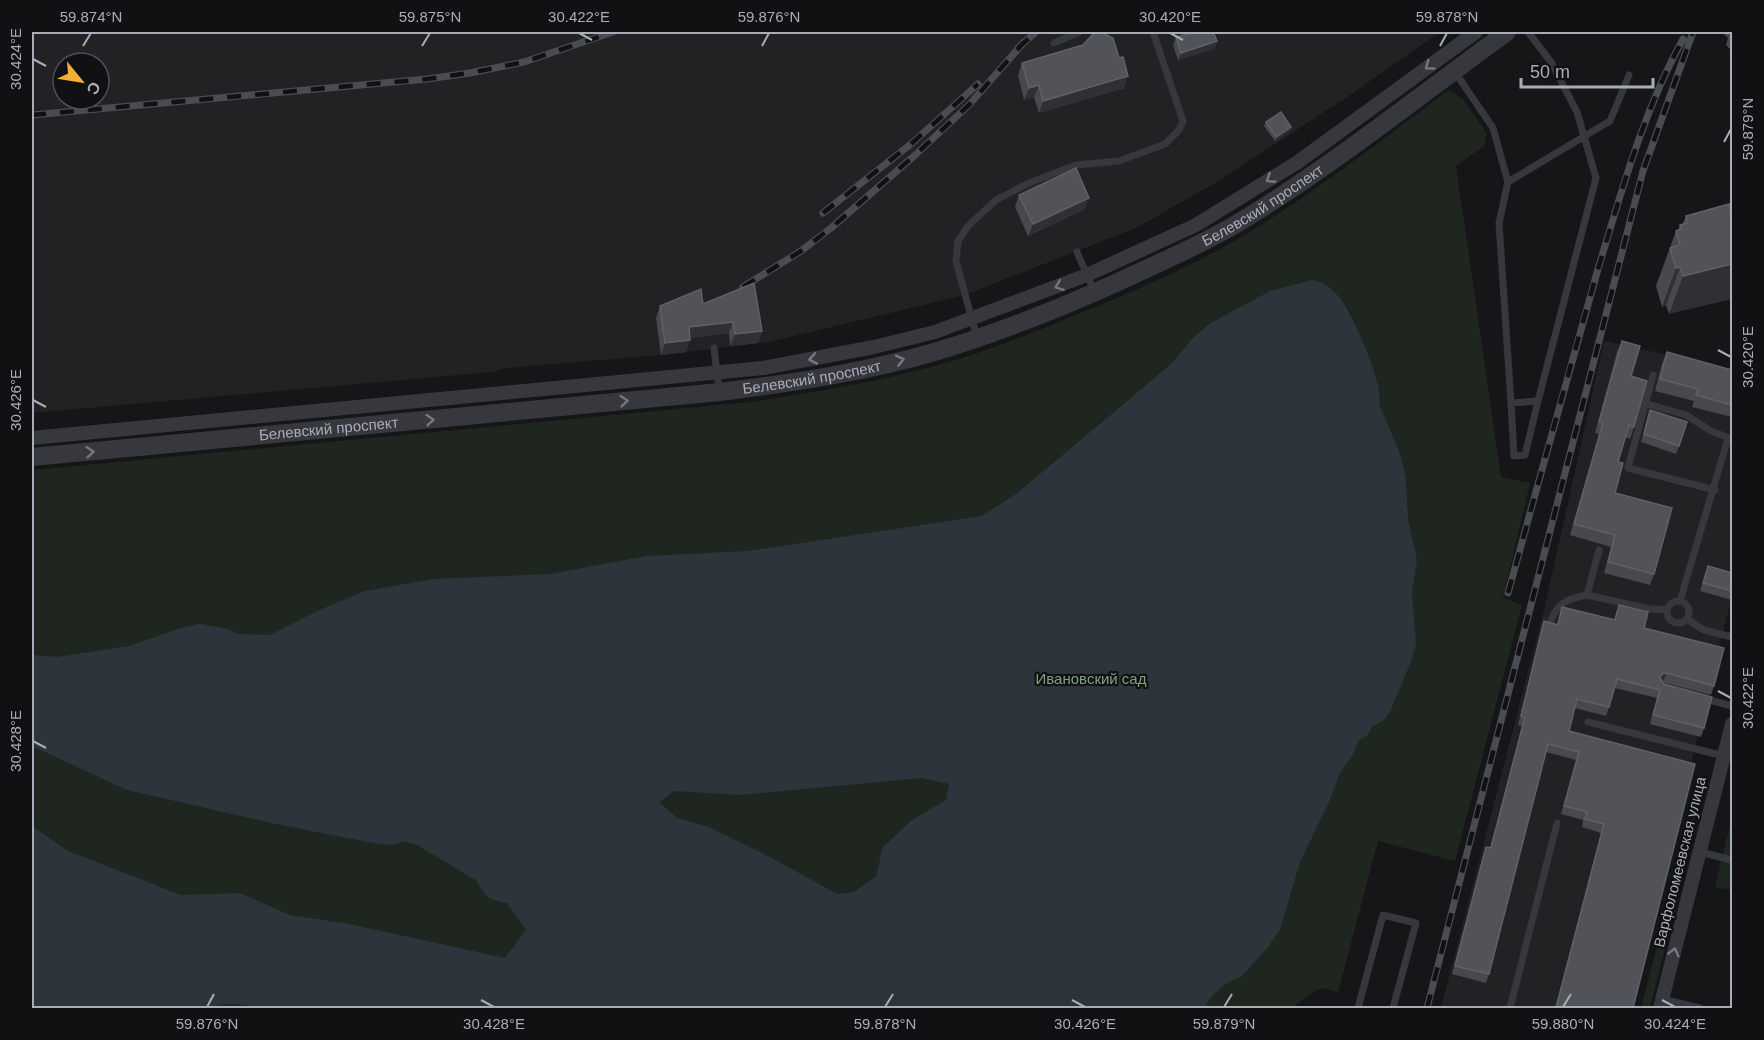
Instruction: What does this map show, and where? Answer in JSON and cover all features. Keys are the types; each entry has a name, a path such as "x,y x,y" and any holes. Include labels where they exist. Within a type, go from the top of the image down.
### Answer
{"street":[{"name":"Белевский проспект","path":"32,438 763,368 863,349 935,332 1087,275 1196,225 1298,162 1476,32"},
{"name":"Белевский проспект","path":"32,457 720,392 788,383 936,351 977,338 1095,293 1237,224 1309,176 1507,32"},
{"name":"Варфоломеевская улица","path":"1661,1004 1732,724"}],"lane":[{"path":"1054,43 1079,32"},
{"path":"977,338 956,261 958,241 968,226 996,200 1029,183 1076,165 1119,161 1165,144 1179,130 1183,121 1153,32"},
{"path":"1454,70 1493,128 1508,182 1499,223 1514,456 1525,455 1596,178 1577,112 1568,92 1551,62 1528,32"},
{"path":"1508,182 1610,120 1629,75"},
{"path":"1077,252 1095,293"},
{"path":"714,348 720,392"},
{"path":"1653,375 1628,468 1714,490"},
{"path":"1511,403 1538,401"},
{"path":"1647,404 1686,415 1710,431 1730,439 1680,602"},
{"path":"1587,594 1599,550"},
{"path":"1549,627 1556,609 1577,596 1587,594 1650,609 1667,610"},
{"path":"1680,602 1688,606 1689,610 1687,619 1680,623 1669,618 1667,610 1672,603 1680,602"},
{"path":"1687,619 1704,630 1732,637"},
{"path":"1696,695 1732,706"},
{"path":"1588,723 1724,756"},
{"path":"1510,1008 1557,823"},
{"path":"1700,852 1732,860"},
{"path":"1358,1008 1383,915 1416,923 1394,1008"},
{"path":"1661,1004 1700,1008"}],"shaded area":[{"path":"32,32 1440,32 1347,97 1215,183 1136,228 965,295 769,342 661,355 506,368 492,372 32,413"},
{"name":"Ивановский сад","path":"1312,280 1327,286 1345,305 1366,349 1377,382 1380,395 1379,404 1401,456 1406,480 1408,520 1417,560 1412,592 1416,643 1412,659 1390,712 1384,720 1372,727 1367,736 1359,740 1339,775 1329,802 1300,862 1280,929 1268,947 1242,976 1225,984 1211,997 1204,1008 261,1008 229,1004 210,1008 32,1008 32,826 68,851 181,895 240,893 290,915 349,924 505,958 526,930 507,903 488,897 477,881 419,846 405,841 392,845 373,843 276,824 127,790 32,746 32,655 57,657 129,646 184,627 200,624 228,629 238,634 270,635 317,611 365,591 434,579 550,574 647,556 748,551 982,516 1016,494 1125,403 1171,364 1193,338 1209,324 1270,291","holes":["921,778 949,784 946,800 912,820 883,847 876,876 854,892 837,894 709,827 677,818 659,802 674,791 740,795"]},
{"path":"1604,341 1732,369 1732,596 1631,1008 1441,1008 1544,610"}],"green space":[{"name":"Ивановский сад","path":"1449,90 1463,99 1487,134 1484,146 1456,166 1501,477 1530,483 1503,598 1522,605 1455,861 1378,841 1338,992 1321,988 1296,1004 1295,1008 32,1008 32,470 750,402 856,384 937,366 991,348 1083,312 1151,283 1216,251 1319,186"},
{"path":"1732,816 1732,890 1715,887"},
{"path":"1665,915 1673,917 1650,1008 1641,1008"}],"building":[{"path":"1101,32 1113,38 1119,58 1123,57 1128,76 1043,101 1039,85 1029,88 1022,63 1083,45 1094,33"},
{"path":"1194,32 1213,32 1217,41 1181,53 1176,37"},
{"path":"1281,112 1291,127 1276,137 1266,122"},
{"path":"1076,168 1089,198 1033,224 1019,195"},
{"path":"1729,204 1732,211 1732,264 1683,276 1680,267 1676,268 1670,248 1680,245 1676,231 1681,229 1680,225 1687,223 1686,216"},
{"path":"754,283 762,331 735,334 733,322 689,327 690,340 665,343 660,306 701,289 703,304"},
{"path":"1622,341 1640,346 1631,376 1647,381 1634,427 1629,425 1618,462 1623,463 1615,493 1672,508 1654,574 1608,562 1615,535 1574,524 1603,423 1599,422"},
{"path":"1667,352 1732,370 1732,405 1696,395 1698,389 1660,379"},
{"path":"1650,410 1687,422 1679,446 1644,434"},
{"path":"1708,566 1732,573 1732,591 1703,583"},
{"path":"1619,605 1648,612 1644,628 1724,648 1714,686 1667,673 1662,674 1660,678 1664,684 1712,697 1704,728 1653,715 1660,690 1617,679 1609,707 1577,699 1569,731 1695,764 1633,1008 1556,1008 1604,824 1585,819 1587,812 1564,806 1579,752 1548,744 1489,974 1455,966 1486,847 1491,848 1525,717 1521,716 1544,621 1558,625 1562,607 1615,620"}],"railway":[{"path":"32,115 427,79 470,73 524,62 613,32"},
{"path":"1018,48 1036,32"},
{"path":"1427,1008 1643,171 1693,32"},
{"path":"1508,593 1586,310 1625,181 1656,95 1683,39"},
{"path":"743,287 801,251 914,156 969,105 1024,42"},
{"path":"823,213 911,144 978,84"}]}
